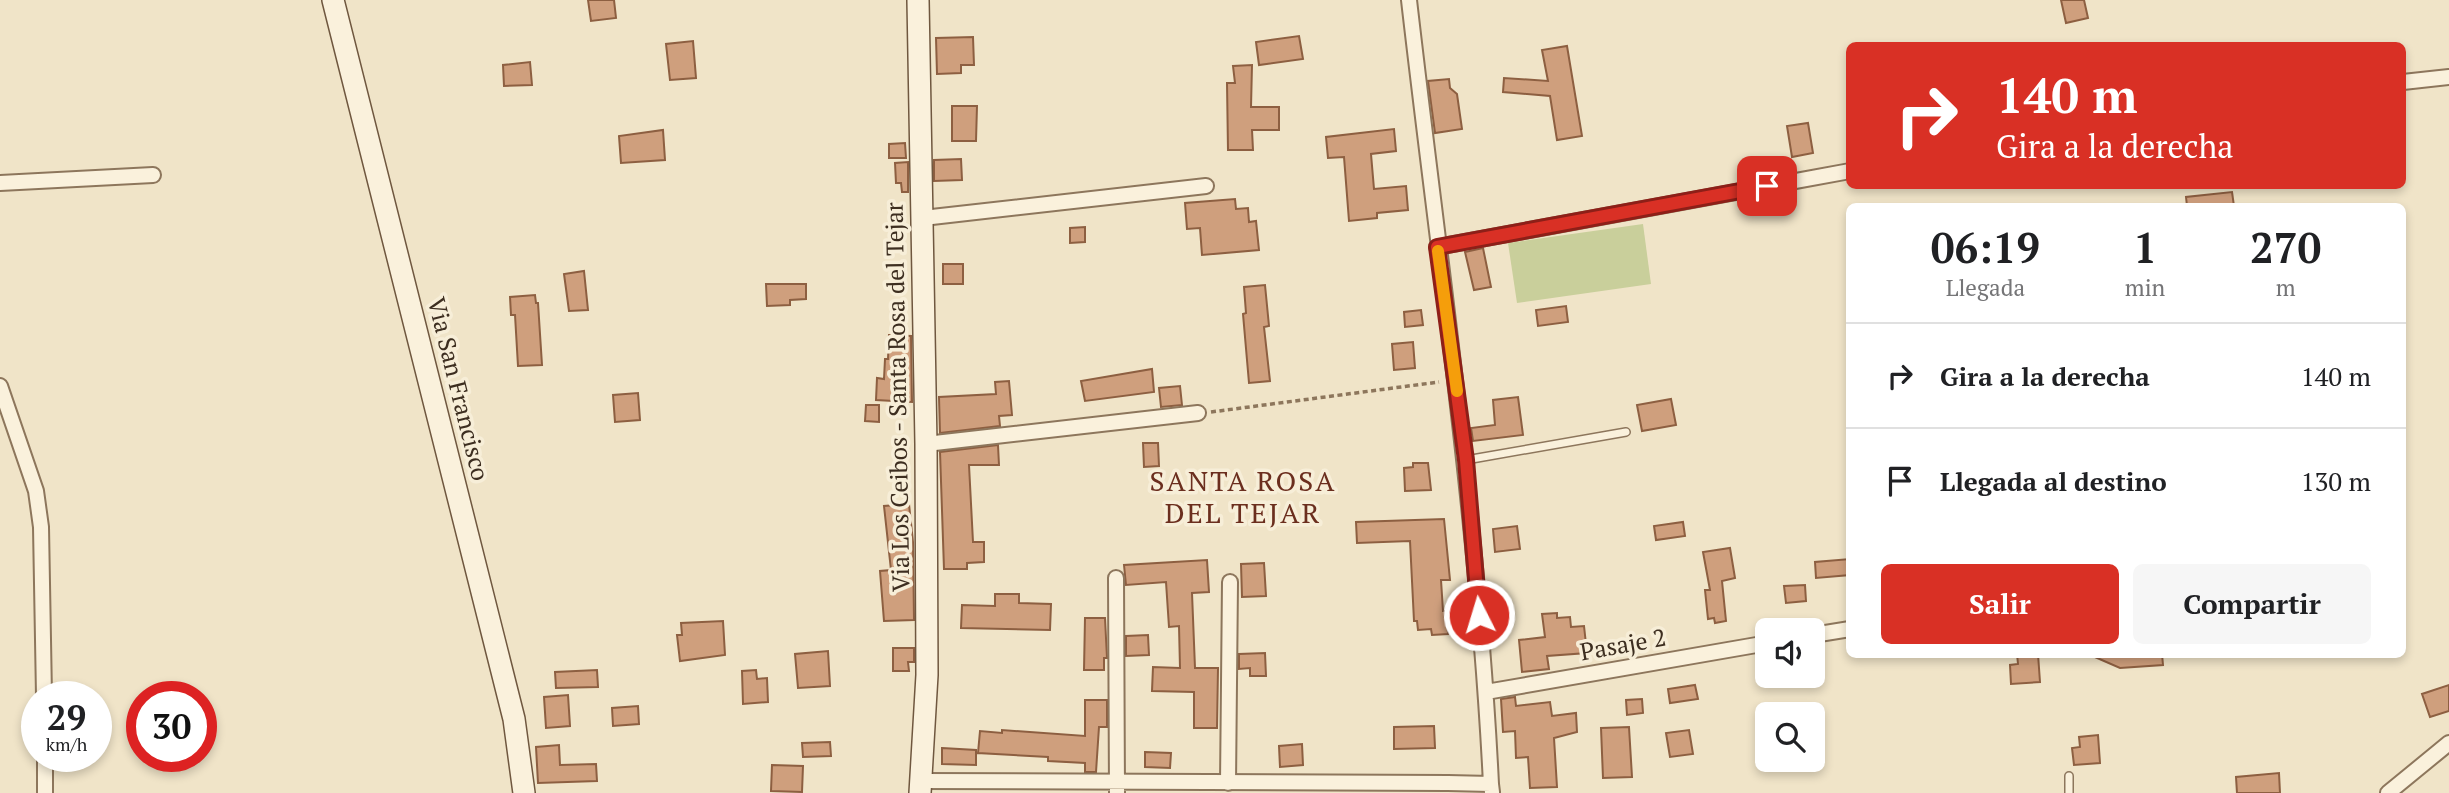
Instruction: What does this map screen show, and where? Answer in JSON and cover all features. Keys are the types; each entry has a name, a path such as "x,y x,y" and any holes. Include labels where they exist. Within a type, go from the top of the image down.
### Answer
{"street":[{"name":"Via San Francisco","path":"333,0 514,719 524,793"},
{"name":"Via Los Ceibos - Santa Rosa del Tejar","path":"918,0 927,675 920,787"},
{"path":"920,787 1491,788 1486,692 1466,460 1437,247 1409,0"},
{"path":"2406,82 2449,77"},
{"path":"1437,247 1846,172"},
{"path":"0,183 153,175"},
{"path":"923,218 1206,186"},
{"path":"0,386 36,491 41,527 44,681"},
{"path":"926,444 1198,413"},
{"path":"1116,578 1117,788"},
{"path":"1230,582 1234,786"},
{"path":"1825,633 1846,630"},
{"name":"Pasaje 2","path":"1486,692 1755,645"},
{"path":"2388,793 2449,743"},
{"path":"46,772 46,793"}],"lane":[{"path":"1466,460 1626,432"},
{"path":"2069,776 2069,793"}],"path":[{"path":"1198,413 1455,380"}],"green space":[{"path":"1643,224 1651,284 1517,303 1508,243"}],"building":[{"path":"588,0 614,0 616,18 591,21"},
{"path":"2061,0 2084,0 2088,18 2066,23"},
{"path":"1299,36 1303,59 1259,65 1256,42"},
{"path":"973,37 974,65 961,65 961,73 937,74 936,38"},
{"path":"693,41 696,78 670,80 666,44"},
{"path":"1567,46 1582,136 1557,140 1550,96 1503,92 1504,78 1548,81 1542,50"},
{"path":"530,62 532,85 504,86 503,65"},
{"path":"1252,65 1251,107 1279,107 1279,130 1252,130 1253,150 1228,150 1227,83 1235,83 1233,66"},
{"path":"1449,79 1450,88 1457,94 1462,129 1435,133 1428,81"},
{"path":"952,106 977,106 976,141 952,141"},
{"path":"1808,123 1813,153 1792,157 1787,126"},
{"path":"1394,129 1396,151 1371,154 1374,189 1406,186 1408,210 1377,213 1377,218 1349,221 1344,157 1328,158 1326,137"},
{"path":"663,130 665,160 621,163 619,136"},
{"path":"905,143 906,158 889,158 889,144"},
{"path":"961,159 962,180 934,181 934,160"},
{"path":"908,162 908,192 902,192 901,183 896,183 895,163"},
{"path":"2232,192 2234,203 2187,203 2186,197"},
{"path":"1235,199 1236,209 1248,208 1249,222 1256,221 1259,250 1202,255 1200,228 1187,229 1185,203"},
{"path":"1085,227 1085,242 1070,243 1070,228"},
{"path":"1483,248 1491,287 1474,290 1465,252"},
{"path":"943,264 963,264 963,284 943,284"},
{"path":"584,271 588,310 569,311 564,274"},
{"path":"766,284 806,284 806,299 790,300 790,305 767,306"},
{"path":"1265,285 1269,326 1264,327 1270,381 1249,383 1243,314 1246,313 1244,287"},
{"path":"535,295 538,303 542,365 518,366 515,315 511,315 510,297"},
{"path":"1566,306 1568,322 1538,326 1536,310"},
{"path":"1421,310 1423,325 1405,327 1404,312"},
{"path":"889,335 911,336 912,402 876,400 877,378 884,379 885,359 888,359"},
{"path":"1413,342 1415,368 1394,370 1392,344"},
{"path":"1152,369 1154,392 1085,401 1081,381"},
{"path":"1009,381 1012,415 999,416 1000,426 940,433 939,397 996,394 995,382"},
{"path":"1180,386 1182,405 1161,407 1159,388"},
{"path":"638,393 640,420 615,422 613,395"},
{"path":"1518,397 1523,435 1473,441 1471,428 1495,425 1493,400"},
{"path":"1671,399 1676,425 1642,431 1637,405"},
{"path":"866,405 879,405 879,422 865,421"},
{"path":"1143,443 1158,443 1159,466 1144,467"},
{"path":"998,445 999,465 969,465 973,542 984,542 984,562 967,563 967,569 944,569 940,452"},
{"path":"1413,463 1428,463 1431,490 1405,491 1404,468 1413,467"},
{"path":"909,504 913,542 914,620 884,621 880,571 891,570 884,506"},
{"path":"1444,519 1450,580 1441,580 1448,634 1432,635 1431,629 1418,630 1417,621 1414,621 1410,541 1357,543 1356,522"},
{"path":"1683,522 1685,536 1656,540 1654,526"},
{"path":"1517,526 1520,549 1495,552 1493,529"},
{"path":"1730,548 1735,578 1722,581 1726,621 1715,623 1714,618 1708,619 1705,590 1710,590 1703,552"},
{"path":"1846,559 1846,575 1816,578 1815,562"},
{"path":"1207,560 1209,592 1192,593 1195,668 1218,668 1217,728 1194,728 1194,692 1152,691 1153,667 1180,668 1179,626 1169,627 1166,582 1126,585 1124,565"},
{"path":"1264,563 1266,596 1242,597 1241,564"},
{"path":"1805,585 1806,601 1786,603 1784,586"},
{"path":"995,594 1019,594 1019,603 1051,604 1050,630 961,628 962,605 995,606"},
{"path":"1557,613 1557,618 1570,617 1571,627 1584,626 1587,653 1547,656 1549,669 1522,672 1519,640 1545,637 1542,614"},
{"path":"1085,618 1105,618 1107,658 1104,658 1104,670 1084,670"},
{"path":"723,621 725,655 680,661 677,635 682,635 681,623"},
{"path":"1148,635 1149,655 1126,656 1126,636"},
{"path":"893,648 914,648 914,662 908,662 909,671 893,671"},
{"path":"828,651 830,686 798,688 795,654"},
{"path":"1265,653 1266,676 1250,676 1250,668 1239,669 1239,654"},
{"path":"2017,658 2038,658 2040,682 2011,684 2010,665 2018,664"},
{"path":"2097,658 2162,658 2163,665 2120,668"},
{"path":"597,670 598,687 556,688 555,672"},
{"path":"756,670 757,679 767,678 768,702 743,704 742,671"},
{"path":"1695,685 1698,699 1670,703 1668,689"},
{"path":"2449,685 2449,711 2430,717 2422,694"},
{"path":"568,695 570,726 546,728 544,697"},
{"path":"1515,697 1516,706 1550,702 1552,716 1576,713 1577,732 1554,738 1557,787 1530,788 1528,757 1516,758 1515,731 1503,732 1501,699"},
{"path":"1642,699 1643,713 1627,715 1626,700"},
{"path":"1085,700 1107,700 1107,727 1099,727 1096,772 1085,772 1085,763 1048,761 1048,757 978,753 980,731 1085,736"},
{"path":"638,706 639,724 613,726 612,708"},
{"path":"1434,726 1435,748 1394,749 1394,727"},
{"path":"1629,727 1632,777 1603,778 1601,728"},
{"path":"1689,730 1693,754 1670,757 1666,733"},
{"path":"2098,735 2100,763 2074,765 2072,748 2080,747 2079,737"},
{"path":"830,742 831,756 803,757 802,743"},
{"path":"1302,744 1303,765 1280,767 1279,746"},
{"path":"559,745 560,765 596,764 597,781 538,783 536,747"},
{"path":"942,748 976,750 976,765 942,764"},
{"path":"1145,752 1171,753 1170,768 1145,767"},
{"path":"772,765 803,766 802,792 771,791"},
{"path":"2279,773 2280,793 2237,793 2236,777"}],"slow traffic":[{"path":"1438,251 1457,391"}],"district":[{"name":"SANTA ROSA DEL TEJAR","path":"1243,497"}],"route":[{"path":"1479,615 1466,460 1437,247 1767,186"}]}
